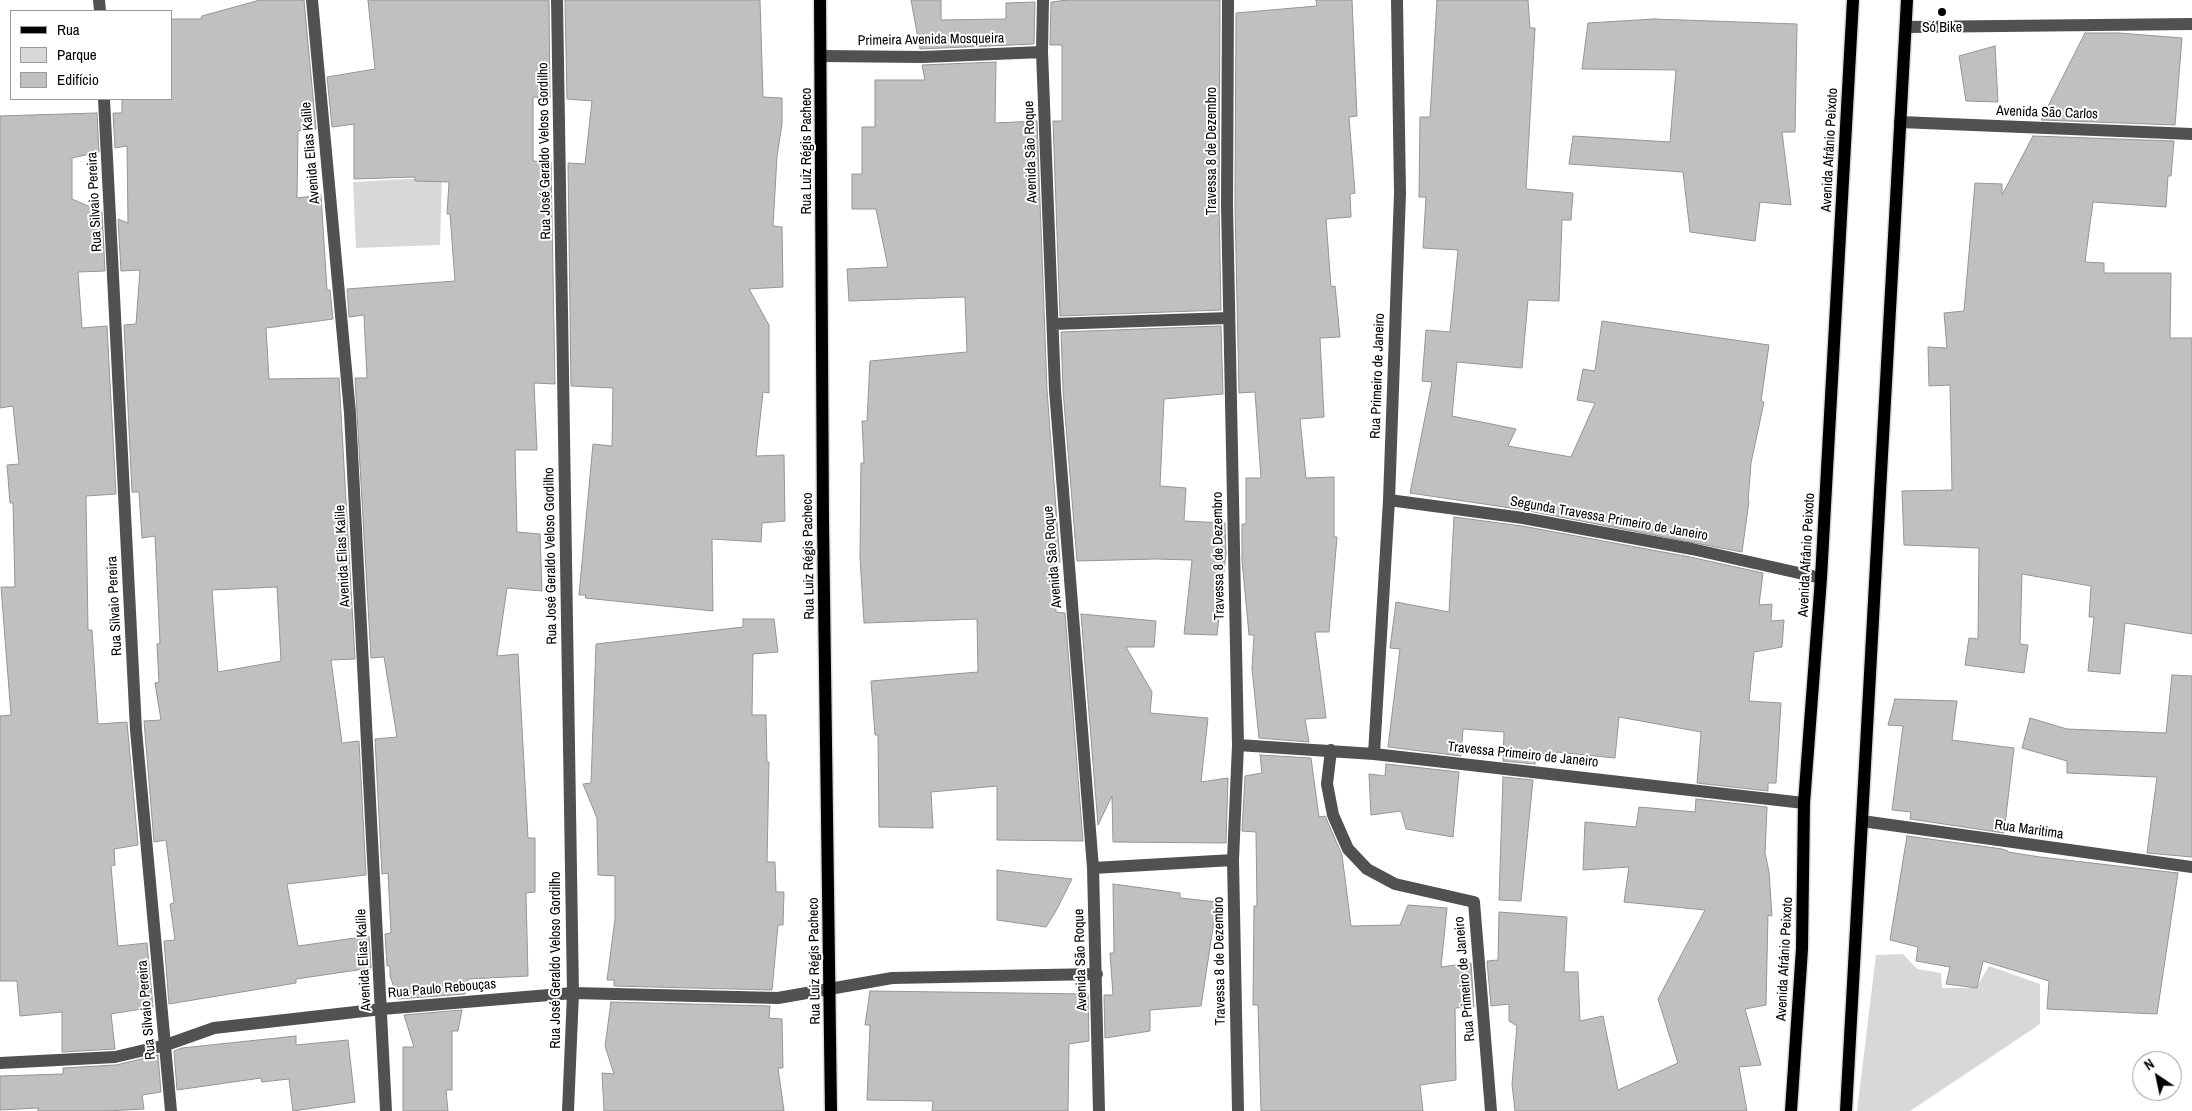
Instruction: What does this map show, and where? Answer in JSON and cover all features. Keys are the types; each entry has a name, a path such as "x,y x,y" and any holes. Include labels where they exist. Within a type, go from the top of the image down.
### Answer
{"main road":[{"name":"Rua Luiz Régis Pacheco","path":"820,0 824,522 832,1111"},
{"name":"Avenida Afrânio Peixoto","path":"1791,1111 1802,949 1804,803 1821,578 1853,0"},
{"path":"1846,1111 1907,0"}],"street":[{"name":"Avenida Elias Kalile","path":"312,0 350,413 386,1111"},
{"name":"Rua José Geraldo Veloso Gordilho","path":"557,0 573,993 568,1111"},
{"name":"Avenida São Roque","path":"1043,0 1042,52 1055,390 1093,868 1100,1111"},
{"name":"Travessa 8 de Dezembro","path":"1228,0 1226,205 1238,745 1233,860 1238,1111"},
{"name":"Rua Primeiro de Janeiro","path":"1374,754 1389,500 1400,193 1397,0"},
{"path":"1906,27 2192,24"},
{"name":"Primeira Avenida Mosqueira","path":"821,56 924,57 1042,52"},
{"name":"Rua Silvaio Pereira","path":"104,100 136,730 171,1111"},
{"name":"Avenida São Carlos","path":"1900,122 2192,134"},
{"path":"1053,324 1229,318"},
{"name":"Segunda Travessa Primeiro de Janeiro","path":"1389,500 1532,519 1692,549 1821,578"},
{"name":"Travessa Primeiro de Janeiro","path":"1238,745 1374,754 1804,803"},
{"name":"Rua Primeiro de Janeiro","path":"1331,750 1327,784 1333,815 1348,848 1366,869 1394,884 1474,902 1491,1111"},
{"name":"Rua Maritima","path":"1862,821 2192,866"},
{"path":"1093,868 1233,860"},
{"name":"Rua Paulo Rebouças","path":"0,1063 115,1057 166,1045 214,1028 382,1009 573,993 778,998 892,978 1097,974"}],"green space":[{"path":"442,177 440,245 356,248 353,182"},
{"path":"1903,954 1917,969 1941,973 1942,988 1976,988 1989,966 2040,984 2040,1024 1910,1111 1857,1111 1876,955"}],"building":[{"path":"260,0 304,0 316,129 298,131 297,198 321,195 327,290 330,290 333,319 266,328 269,379 339,378 355,659 331,660 342,743 359,741 366,875 287,884 298,946 369,936 371,968 296,979 296,983 169,1004 164,941 175,940 170,904 174,903 166,840 154,842 144,721 161,720 155,683 159,682 157,644 160,643 155,536 142,538 139,492 132,492 124,325 136,324 140,270 121,271 118,219 128,223 127,146 115,148 113,113 122,113 122,100 172,100 172,19 201,19 202,16","holes":["277,587 281,661 218,672 212,590"]},
{"path":"368,0 549,0 550,98 533,97 533,161 551,162 555,384 534,383 537,450 515,450 517,532 540,534 542,591 507,588 497,656 518,654 528,838 535,838 535,892 526,893 528,976 468,979 465,994 398,999 390,976 390,966 387,966 385,934 391,933 388,873 382,874 375,739 397,737 384,657 371,658 355,378 367,378 364,315 349,317 347,289 455,281 450,214 447,214 449,182 415,181 415,177 354,179 354,124 332,127 327,77 375,69"},
{"path":"565,0 760,0 763,97 782,98 782,124 777,156 773,226 782,227 783,287 749,289 769,325 769,393 763,392 756,456 784,455 785,521 762,523 761,542 712,539 713,611 585,598 586,595 579,595 593,444 612,446 613,388 571,386 568,163 585,164 592,101 567,99"},
{"path":"911,0 941,0 941,20 1006,19 1006,3 1035,2 1034,44 920,49"},
{"path":"1068,0 1220,0 1219,205 1221,310 1060,316 1053,121 1062,121 1062,45 1050,45 1051,2"},
{"path":"1316,0 1352,0 1357,116 1349,117 1355,193 1350,194 1351,217 1326,219 1331,287 1335,286 1340,337 1320,338 1324,417 1300,419 1306,478 1334,477 1334,537 1337,537 1329,632 1315,632 1326,718 1305,719 1309,742 1259,738 1252,668 1254,635 1249,635 1242,560 1242,524 1246,524 1246,478 1261,478 1255,392 1239,393 1235,205 1236,13 1317,6"},
{"path":"1437,0 1528,0 1530,28 1535,28 1526,189 1573,193 1571,220 1562,220 1559,301 1528,300 1522,368 1457,362 1452,416 1516,429 1508,446 1571,457 1595,403 1577,400 1583,369 1595,371 1602,321 1769,345 1761,401 1764,402 1751,463 1749,501 1742,552 1524,510 1410,493 1432,382 1422,381 1426,330 1450,332 1458,250 1423,248 1426,197 1419,197 1420,117 1430,117"},
{"path":"1654,19 1797,24 1795,132 1782,132 1791,205 1760,202 1755,241 1690,232 1683,172 1569,164 1573,136 1670,142 1676,70 1582,69 1588,23"},
{"path":"2085,33 2119,33 2182,38 2175,125 2041,120"},
{"path":"1995,46 1998,102 1966,101 1959,56"},
{"path":"996,62 995,123 1037,121 1047,390 1060,562 1055,562 1056,612 1065,613 1083,841 997,840 997,786 931,792 933,828 879,827 878,735 875,735 871,681 978,672 977,619 864,623 860,557 861,463 864,463 862,421 867,421 870,361 967,352 965,297 849,301 847,269 888,267 876,209 852,209 852,174 862,174 862,127 875,127 875,80 925,80 922,65"},
{"path":"97,113 99,152 72,158 72,199 102,212 105,271 78,272 82,328 107,326 116,494 86,496 88,630 92,630 98,724 127,722 138,845 114,849 115,865 111,866 118,946 147,943 153,1007 111,1014 115,1049 62,1052 62,1012 20,1016 17,981 0,981 0,716 11,715 1,587 15,587 13,503 10,503 7,465 19,464 13,406 0,408 0,116"},
{"path":"2033,136 2174,141 2171,176 2168,176 2166,207 2093,202 2085,262 2104,263 2104,273 2171,273 2170,338 2192,338 2192,634 2125,623 2120,674 2088,671 2094,617 2089,617 2091,586 2022,574 2020,644 2028,645 2024,673 1965,665 1969,638 1978,639 1979,548 1904,545 1902,491 1952,490 1950,385 1929,386 1928,347 1947,348 1944,313 1964,311 1975,183 2002,184 2002,195"},
{"path":"1221,326 1223,394 1164,399 1160,486 1186,488 1184,521 1225,523 1226,553 1217,635 1184,634 1192,560 1077,561 1063,390 1061,332"},
{"path":"1454,517 1522,526 1690,557 1763,573 1759,605 1772,604 1771,621 1784,620 1782,647 1754,652 1749,701 1781,703 1776,783 1768,783 1768,791 1697,783 1701,732 1619,717 1615,758 1557,752 1557,757 1536,756 1535,764 1503,761 1504,732 1463,729 1461,756 1388,747 1400,649 1390,648 1396,602 1449,612"},
{"path":"1081,614 1156,621 1154,647 1126,647 1152,692 1150,713 1208,718 1201,782 1228,778 1226,843 1113,842 1112,796 1098,825"},
{"path":"743,619 774,619 778,652 753,654 752,715 766,715 767,762 769,762 767,862 775,862 776,892 784,892 783,925 778,925 772,990 614,986 614,980 607,980 615,919 615,876 598,875 597,818 583,784 591,783 596,644 743,627"},
{"path":"2172,675 2192,676 2192,857 2147,853 2157,777 2067,773 2067,761 2022,748 2030,718 2067,729 2166,733"},
{"path":"1895,699 1957,701 1952,740 2014,748 2004,833 1910,819 1911,812 1892,810 1903,726 1888,725"},
{"path":"1260,755 1311,758 1319,817 1325,816 1342,855 1351,926 1400,925 1408,905 1447,908 1441,967 1471,963 1474,1007 1455,1008 1456,1080 1420,1085 1423,1111 1261,1111 1258,1005 1253,1005 1254,906 1257,906 1256,832 1242,831 1245,776 1262,773"},
{"path":"1386,764 1459,772 1453,837 1406,829 1401,811 1371,815 1369,774 1385,776"},
{"path":"1503,777 1533,780 1521,901 1499,900"},
{"path":"1696,799 1767,807 1765,853 1769,872 1772,916 1768,915 1766,1005 1745,1009 1761,1065 1739,1067 1747,1111 1515,1111 1512,1084 1517,1026 1509,1021 1509,1004 1491,1006 1487,961 1498,960 1499,912 1567,917 1564,972 1578,972 1580,1021 1603,1016 1618,1090 1678,1063 1658,999 1705,910 1624,902 1629,867 1583,870 1585,822 1636,827 1639,807 1695,812"},
{"path":"1907,836 2002,849 2008,852 2040,857 2178,873 2157,1014 2047,1009 2049,981 1983,961 1977,988 1946,984 1950,967 1916,961 1918,947 1890,940"},
{"path":"997,870 1072,879 1046,927 997,920"},
{"path":"1113,884 1180,893 1180,898 1217,902 1201,1006 1150,1010 1150,1031 1105,1038 1104,995 1113,995 1110,953 1114,953"},
{"path":"870,991 1088,994 1089,1041 1069,1044 1068,1111 932,1111 933,1101 867,1100 870,1025 865,1025"},
{"path":"611,1002 770,1006 769,1018 782,1019 783,1068 778,1068 784,1111 604,1111 602,1073 614,1074 605,1046"},
{"path":"462,1010 458,1031 452,1031 452,1090 446,1090 448,1111 403,1111 403,1047 414,1047 404,1015"},
{"path":"296,1036 296,1045 348,1040 355,1102 293,1111 289,1079 262,1082 261,1078 177,1090 174,1051 182,1048"},
{"path":"158,1055 161,1092 142,1095 144,1109 38,1111 38,1108 0,1110 0,1076 63,1074 63,1068 116,1065"}],"place":[{"name":"Só Bike","path":"1942,12"}]}
